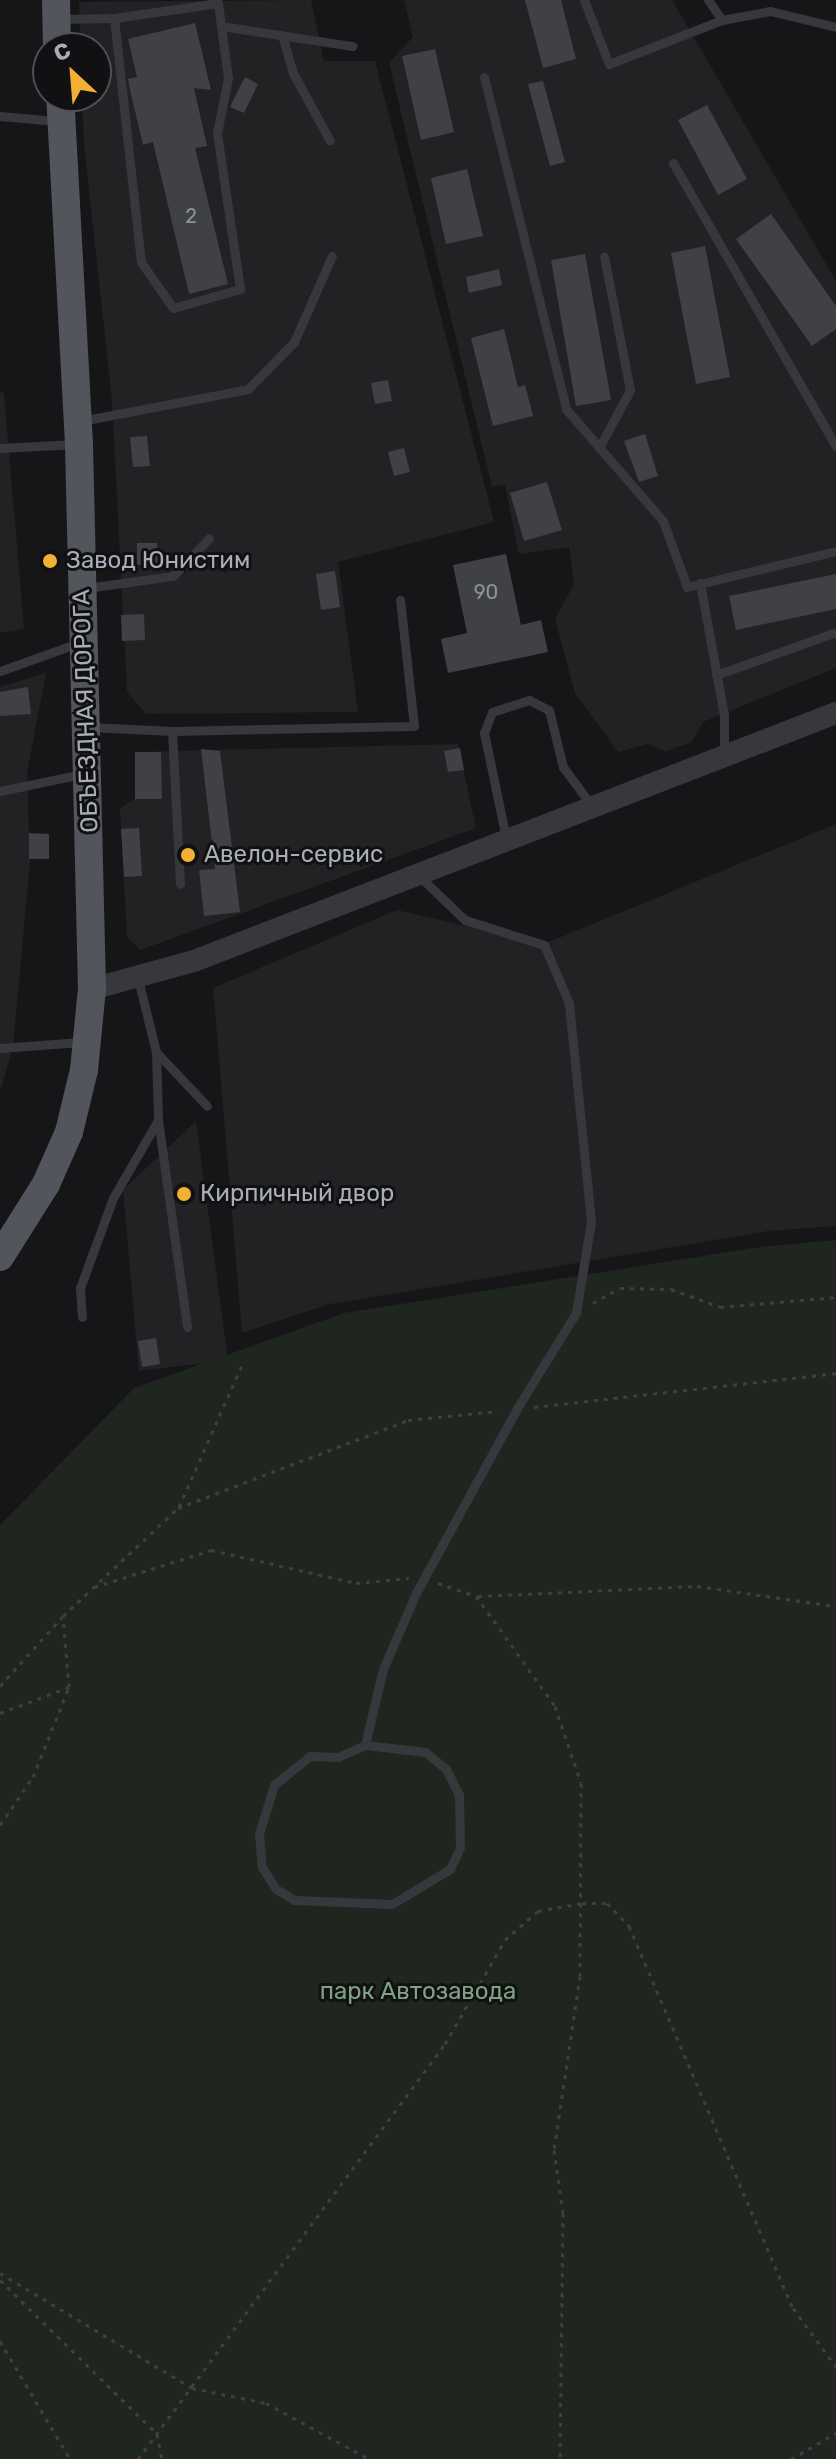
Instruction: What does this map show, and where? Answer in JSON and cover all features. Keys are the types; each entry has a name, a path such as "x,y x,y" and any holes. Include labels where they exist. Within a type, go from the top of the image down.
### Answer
{"main road":[{"path":"56,10 57,32"},
{"name":"ОБЪЕЗДНАЯ ДОРОГА","path":"0,1257 46,1184 69,1132 89,1041 92,989 89,772 78,433 61,112"}],"street":[{"path":"92,989 138,979 419,876 836,713"}],"lane":[{"path":"584,0 609,64 722,20 770,11 836,27"},
{"path":"708,0 722,20"},
{"path":"56,10 114,18 220,2 228,78 217,133 240,289 173,308 141,262 114,18"},
{"path":"221,26 352,46"},
{"path":"282,35 293,73 330,141"},
{"path":"484,77 566,409 663,521 687,587 836,551"},
{"path":"0,116 35,112"},
{"path":"673,163 836,446"},
{"path":"0,448 78,433 248,389 294,342 332,256"},
{"path":"599,448 630,390 604,256"},
{"path":"83,589 173,576 209,538"},
{"path":"700,583 716,675 724,758"},
{"path":"87,726 172,731 414,726 400,600"},
{"path":"716,675 836,632"},
{"path":"0,671 84,641"},
{"path":"507,842 484,733 492,712 529,700 549,710 563,767 594,809"},
{"path":"172,731 180,884"},
{"path":"0,791 89,772"},
{"path":"365,1745 383,1669 428,1576 516,1410 576,1313 591,1221 569,1003 544,945 465,920 419,876"},
{"path":"138,979 156,1052 158,1120 187,1327"},
{"path":"0,1048 89,1041"},
{"path":"156,1052 207,1106"},
{"path":"82,1317 80,1288 113,1198 158,1120"},
{"path":"365,1745 425,1752 446,1769 459,1795 460,1848 450,1869 392,1904 294,1900 276,1889 262,1867 259,1834 274,1785 310,1756 338,1757 365,1745"}],"path":[{"path":"576,1313 620,1288 671,1289 720,1307 836,1297"},
{"path":"178,1508 242,1365"},
{"path":"0,1686 63,1616 178,1508 408,1420 836,1373"},
{"path":"94,1587 211,1550 356,1583 428,1576 443,1587 476,1596 697,1586 836,1606"},
{"path":"476,1596 555,1706 581,1783 580,1976 554,2150 563,2213 560,2459"},
{"path":"0,1825 33,1777 69,1687 63,1616"},
{"path":"0,1713 69,1687"},
{"path":"138,2459 445,2044 505,1940 538,1911 582,1903 607,1903 629,1926 793,2308 836,2367"},
{"path":"0,2273 192,2388 266,2403 369,2459"},
{"path":"0,2280 157,2434 162,2459"},
{"path":"0,2341 70,2459"},
{"path":"791,2459 836,2433"}],"shaded area":[{"path":"311,0 324,61 375,61 494,522 338,562 358,712 146,714 127,692 112,400 83,112 112,112 112,32 80,32 79,2"},
{"path":"404,0 672,0 836,281 836,668 703,722 692,742 666,751 647,744 618,752 575,693 555,619 574,584 569,547 519,554 505,485 492,487 389,63 413,37"},
{"path":"0,392 4,393 24,629 0,633"},
{"path":"46,673 27,773 30,862 13,1047 0,1092 0,687"},
{"path":"458,744 476,828 140,950 127,937 120,808 135,799 135,752"},
{"path":"836,824 836,1226 768,1231 330,1304 242,1333 213,988 397,910 544,944"},
{"path":"196,1121 228,1360 139,1371 123,1190"}],"green space":[{"name":"парк Автозавода","path":"836,1240 836,2459 0,2459 0,1525 134,1388 344,1313 760,1247"}],"building":[{"path":"525,0 561,0 576,59 543,68"},
{"path":"195,23 211,90 194,88 207,146 195,148 228,284 189,294 153,142 143,145 128,79 137,77 128,39"},
{"path":"435,49 454,132 421,140 402,56"},
{"path":"245,77 258,84 244,113 230,107"},
{"path":"543,81 565,162 550,166 528,84"},
{"path":"707,105 747,179 718,195 678,120"},
{"path":"467,169 483,236 446,244 431,178"},
{"path":"771,214 836,306 836,329 812,346 736,239"},
{"path":"705,246 730,377 696,384 671,253"},
{"path":"585,254 611,400 576,406 551,260"},
{"path":"499,269 502,285 469,293 466,277"},
{"path":"504,329 518,387 525,385 533,416 493,426 471,338"},
{"path":"388,380 392,401 375,404 371,383"},
{"path":"645,434 658,476 639,482 624,441"},
{"path":"147,436 150,466 133,467 130,437"},
{"path":"404,448 410,472 394,476 388,452"},
{"path":"547,482 562,530 524,541 510,493"},
{"path":"137,543 157,543 158,564 137,565"},
{"path":"506,554 521,625 541,620 548,652 448,673 441,639 467,633 453,565"},
{"path":"335,571 340,607 321,610 316,574"},
{"path":"836,574 836,609 736,630 729,596"},
{"path":"144,614 145,640 122,641 121,615"},
{"path":"28,687 31,714 0,716 0,692"},
{"path":"460,748 464,770 448,772 444,751"},
{"path":"201,749 220,751 240,912 204,916 199,870 215,869"},
{"path":"135,752 161,752 162,799 135,799"},
{"path":"139,828 142,876 124,877 121,829"},
{"path":"29,833 49,834 49,859 29,859"},
{"path":"156,1338 160,1364 142,1367 138,1341"}],"place":[{"name":"Завод Юнистим","path":"50,561"},
{"name":"Авелон-сервис","path":"188,855"},
{"name":"Кирпичный двор","path":"184,1194"}]}
